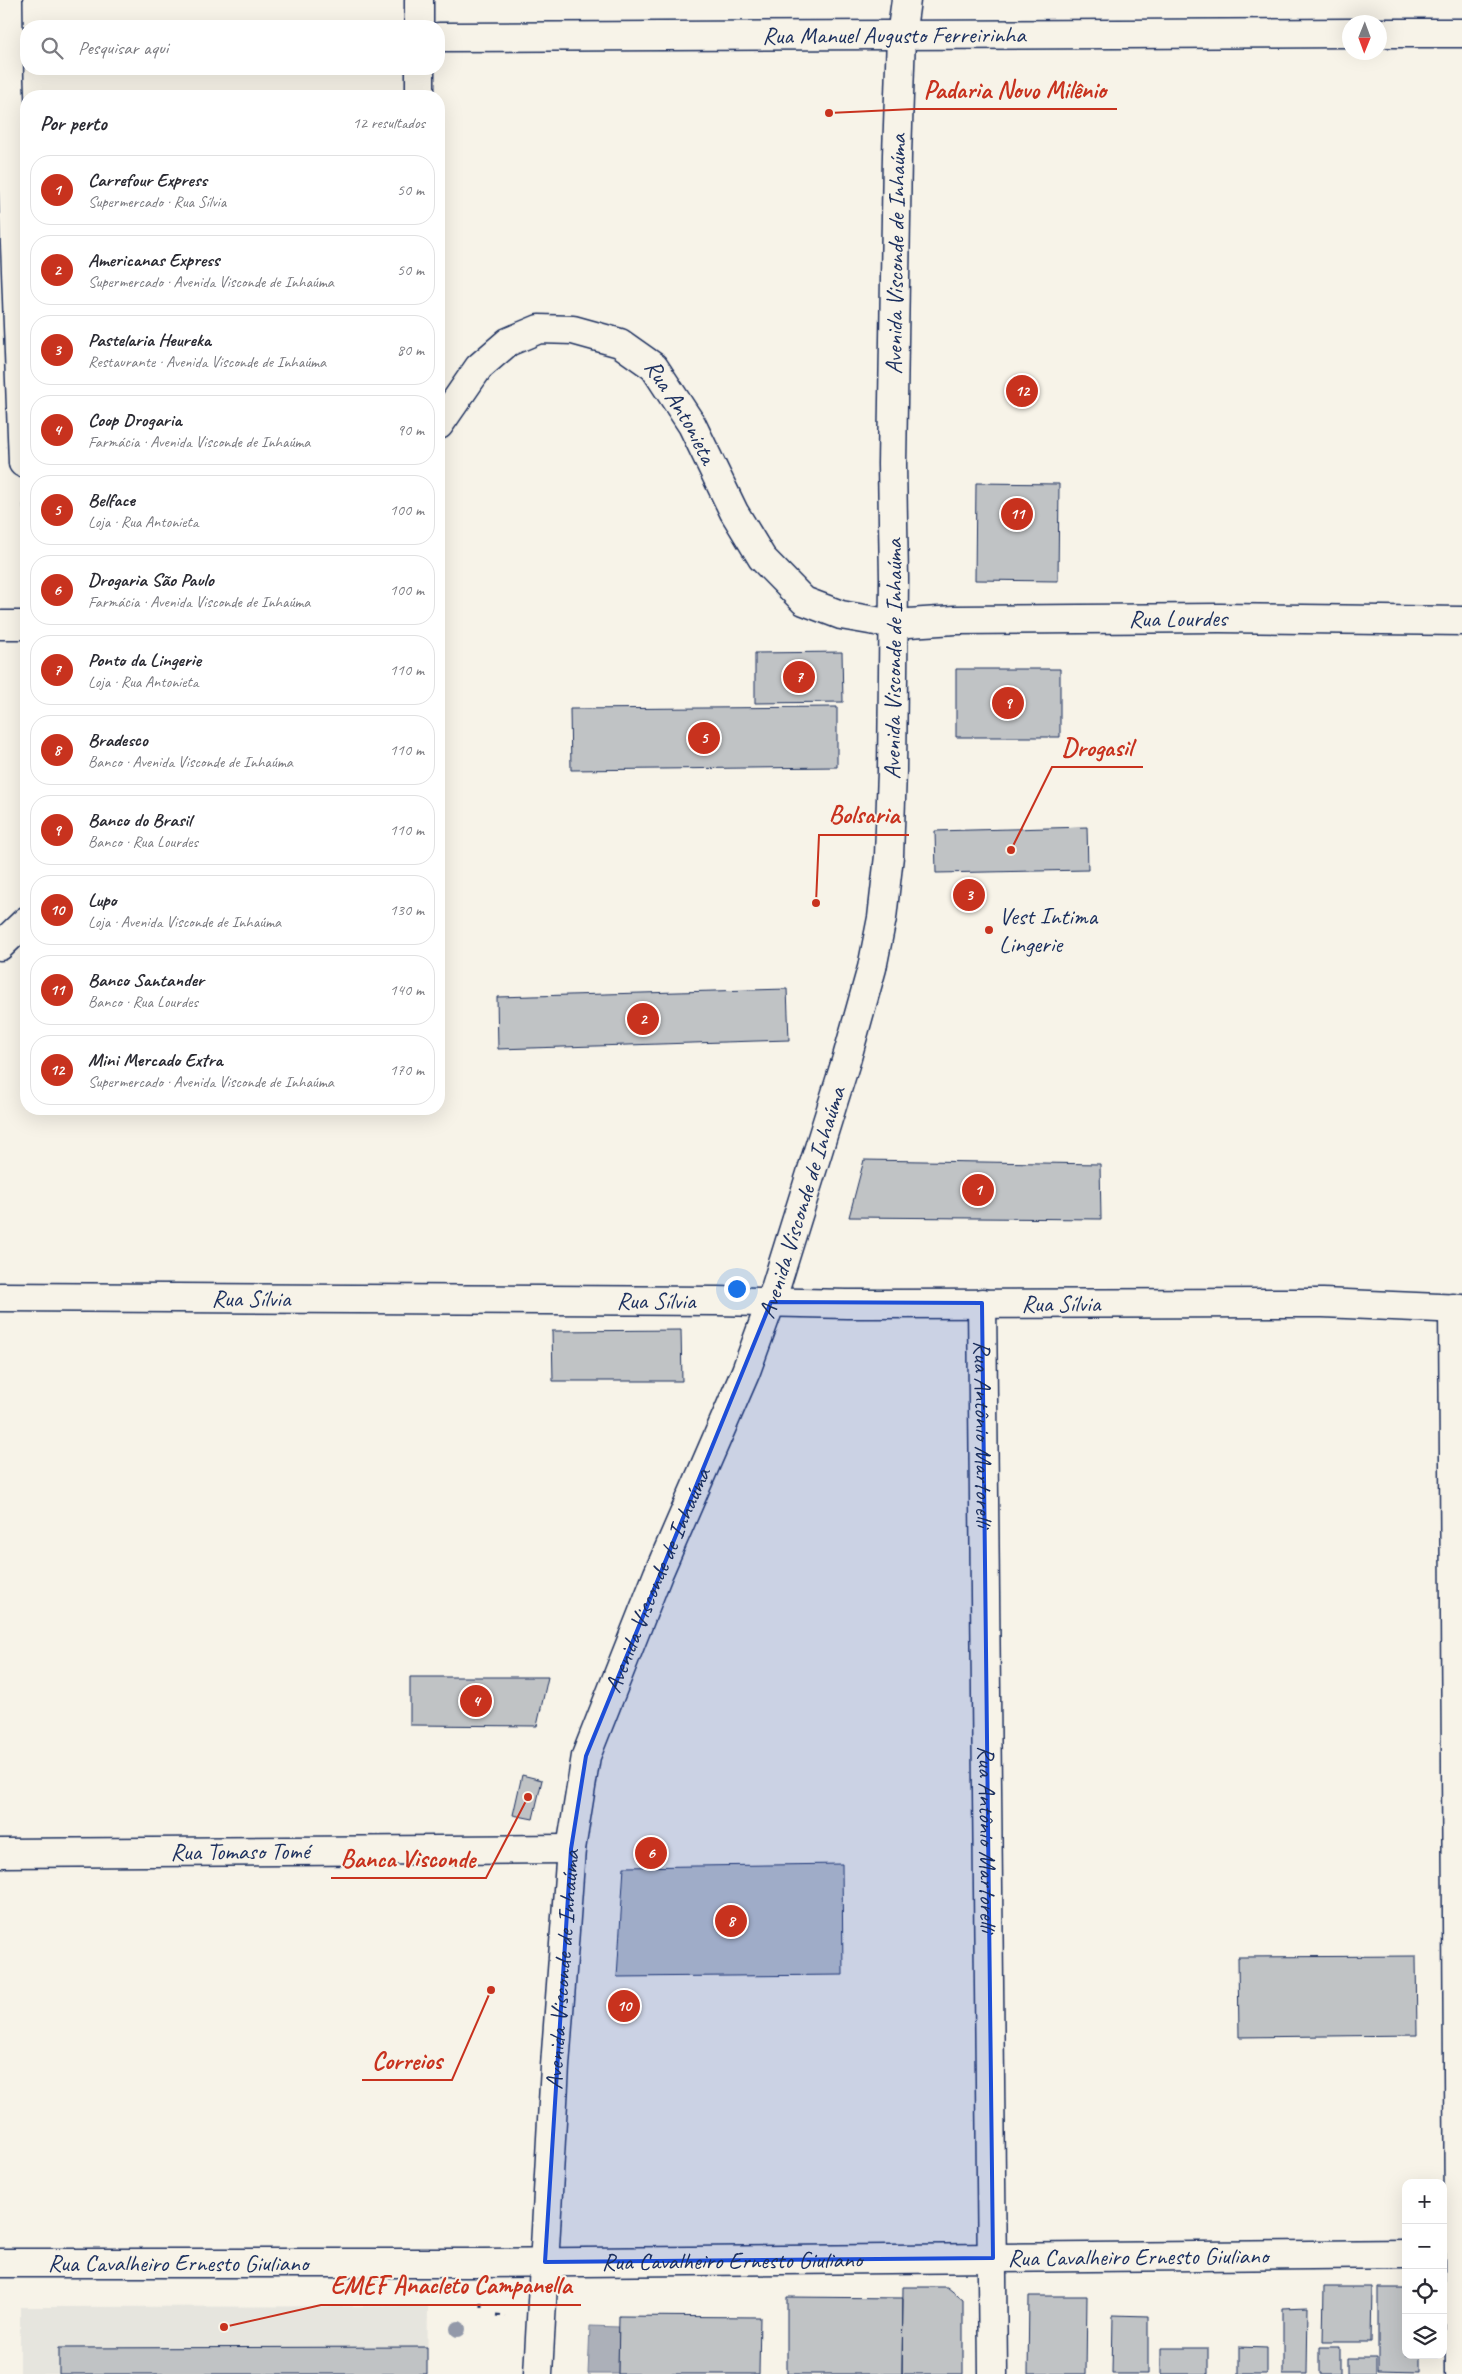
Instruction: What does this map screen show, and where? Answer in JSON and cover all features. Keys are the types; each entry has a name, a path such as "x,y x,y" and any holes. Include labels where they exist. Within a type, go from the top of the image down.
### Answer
{"street":[{"path":"8,0 11,42 20,358"},
{"path":"419,0 419,20"},
{"name":"Rua Manuel Augusto Ferreirinha","path":"445,37 828,34 900,13 1342,34"},
{"name":"Avenida Visconde de Inhaúma","path":"538,2374 555,2057 570,1849 586,1756 658,1574 746,1370 771,1302 846,1061 872,968 882,918 889,856 891,800 892,464 900,13"},
{"path":"1387,33 1462,33"},
{"path":"420,75 420,90"},
{"name":"Rua Antonieta","path":"445,417 479,367 508,342 539,330 573,330 620,343 654,367 692,425 734,512 762,558 804,601 852,618 893,624"},
{"name":"Rua Lourdes","path":"893,624 956,620 1210,618 1462,621"},
{"path":"0,625 20,625"},
{"path":"0,946 20,927"},
{"name":"Rua Sílvia","path":"0,1297 847,1304 1323,1303 1457,1309"},
{"name":"Rua Antônio Martorelli","path":"982,1304 993,2374"},
{"path":"1457,1309 1455,2254 1460,2374"},
{"name":"Rua Tomaso Tomé","path":"0,1853 570,1849"},
{"name":"Rua Cavalheiro Ernesto Giuliano","path":"0,2263 545,2262 1402,2254"}],"path":[{"path":"481,2299 481,2307"},
{"path":"496,2315 505,2316"}],"highlighted area":[{"path":"771,1302 982,1303 993,2258 545,2262 571,1849 586,1756"}],"shaded area":[{"path":"428,2306 427,2374 20,2374 20,2307"},
{"path":"590,2326 619,2327 618,2374 588,2374"}],"building":[{"path":"976,483 1059,484 1058,581 975,580"},
{"path":"842,652 843,702 755,703 755,653"},
{"path":"956,669 1060,669 1060,737 956,737"},
{"path":"837,707 837,767 571,770 570,709"},
{"path":"1087,827 1088,870 936,873 935,831"},
{"path":"787,989 789,1040 498,1049 497,997"},
{"path":"864,1160 1100,1164 1101,1219 849,1217"},
{"path":"681,1330 682,1381 553,1381 552,1331"},
{"path":"410,1677 548,1677 537,1726 410,1725"},
{"path":"522,1775 542,1780 533,1819 513,1815"},
{"path":"842,1864 843,1975 617,1977 624,1867"},
{"path":"1416,1956 1417,2035 1239,2037 1238,1957"},
{"path":"903,2287 947,2287 963,2300 963,2374 902,2374"},
{"path":"1324,2287 1372,2287 1371,2342 1323,2342"},
{"path":"1378,2288 1402,2288 1402,2359 1420,2359 1420,2372 1378,2371"},
{"path":"1029,2296 1087,2296 1086,2374 1028,2374"},
{"path":"787,2297 903,2298 902,2374 787,2374"},
{"path":"1308,2307 1307,2374 1283,2374 1283,2308"},
{"path":"1113,2315 1148,2316 1148,2374 1112,2374"},
{"path":"619,2316 760,2317 759,2374 618,2374"},
{"path":"427,2347 427,2374 59,2374 59,2348"},
{"path":"1239,2347 1267,2348 1267,2374 1239,2374"},
{"path":"1320,2347 1340,2347 1340,2374 1320,2374"},
{"path":"1161,2348 1208,2348 1208,2374 1161,2374"},
{"path":"1347,2358 1376,2358 1376,2374 1347,2374"}],"place":[{"name":"Padaria Novo Milênio","path":"829,113"},
{"name":"Mini Mercado Extra","path":"1022,391"},
{"name":"Banco Santander","path":"1017,514"},
{"name":"Ponto da Lingerie","path":"799,677"},
{"name":"Banco do Brasil","path":"1008,703"},
{"name":"Belface","path":"704,738"},
{"name":"Drogasil","path":"1011,850"},
{"name":"Pastelaria Heureka","path":"969,895"},
{"name":"Bolsaria","path":"816,903"},
{"name":"Vest Intima Lingerie","path":"989,930"},
{"name":"Americanas Express","path":"643,1019"},
{"name":"Carrefour Express","path":"978,1190"},
{"name":"Coop Drogaria","path":"476,1701"},
{"name":"Banca Visconde","path":"528,1797"},
{"name":"Drogaria São Paulo","path":"651,1853"},
{"name":"Bradesco","path":"731,1921"},
{"name":"Correios","path":"491,1990"},
{"name":"Lupo","path":"624,2006"},
{"name":"EMEF Anacleto Campanella","path":"224,2327"}]}
